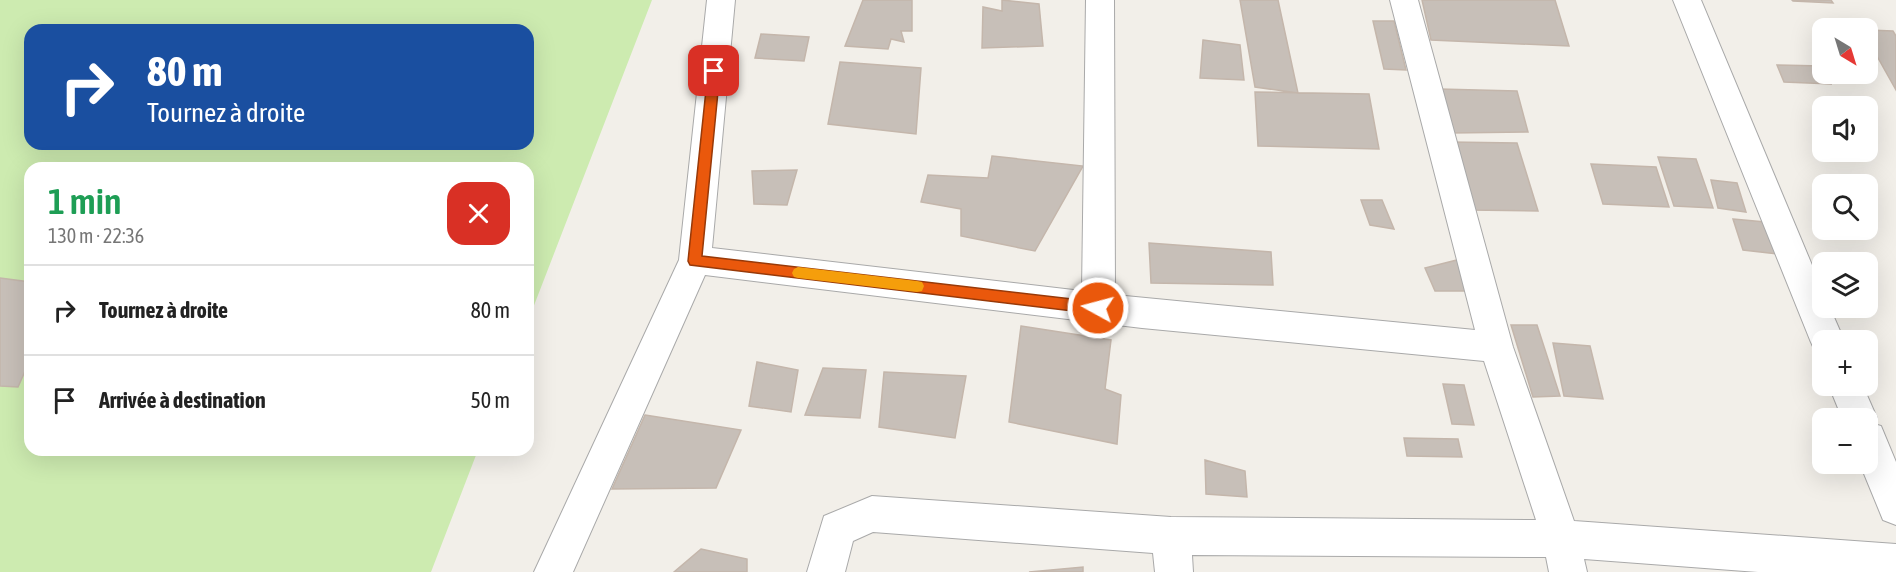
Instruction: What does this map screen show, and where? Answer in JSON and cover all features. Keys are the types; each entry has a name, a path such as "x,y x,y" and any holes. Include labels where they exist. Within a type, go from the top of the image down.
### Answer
{"street":[{"path":"553,572 695,261 721,0"},
{"path":"1098,308 1100,0"},
{"path":"1404,0 1496,347 1564,556"},
{"path":"1687,0 1823,330"},
{"path":"695,261 1098,308 1496,347"},
{"path":"1878,463 1896,507"},
{"path":"826,572 837,529 872,514 1170,536 1564,556 1896,563"},
{"path":"1170,536 1174,572"}],"green space":[{"path":"0,0 652,0 534,305 534,162 24,162 24,456 476,456 431,572 0,572"}],"building":[{"path":"863,0 912,0 912,31 901,31 904,42 891,39 888,49 845,46"},
{"path":"1002,0 1039,4 1043,46 982,48 983,7 1002,11"},
{"path":"1240,0 1278,0 1298,93 1255,87"},
{"path":"1422,0 1555,0 1569,46 1431,40"},
{"path":"1831,0 1833,3 1793,1"},
{"path":"1373,21 1394,21 1406,70 1384,69"},
{"path":"1878,30 1893,31 1896,36 1896,90 1878,58"},
{"path":"761,34 809,37 804,61 755,58"},
{"path":"1203,40 1240,45 1244,80 1200,78"},
{"path":"840,62 921,68 916,134 828,124"},
{"path":"1777,65 1812,66 1812,83 1784,82"},
{"path":"1439,89 1517,91 1528,132 1451,133"},
{"path":"1255,92 1369,94 1379,149 1258,146"},
{"path":"1450,142 1517,143 1538,211 1469,210"},
{"path":"992,156 1083,166 1035,251 961,236 961,209 921,202 928,175 988,178"},
{"path":"1658,157 1696,159 1713,208 1674,206"},
{"path":"1591,164 1656,167 1669,207 1603,204"},
{"path":"797,170 787,205 754,204 752,171"},
{"path":"1711,180 1737,183 1746,212 1718,208"},
{"path":"1361,200 1382,200 1394,229 1370,225"},
{"path":"1733,219 1776,223 1786,255 1743,250"},
{"path":"1149,243 1271,252 1273,285 1151,283"},
{"path":"1457,260 1470,291 1435,291 1425,268"},
{"path":"0,278 24,281 24,374 18,387 0,386"},
{"path":"1511,325 1537,325 1560,396 1533,397"},
{"path":"1021,326 1111,340 1105,389 1121,395 1117,444 1009,422"},
{"path":"1553,343 1590,346 1603,399 1564,396"},
{"path":"757,362 798,370 791,412 749,406"},
{"path":"823,368 866,370 860,418 805,415"},
{"path":"884,372 966,376 955,438 879,427"},
{"path":"1443,384 1464,385 1474,425 1452,424"},
{"path":"645,415 741,430 716,488 612,489"},
{"path":"1404,438 1458,439 1462,457 1407,456"},
{"path":"1205,460 1245,471 1247,497 1206,494"},
{"path":"701,549 747,559 747,572 674,572"},
{"path":"1083,567 1083,572 1029,572"}],"slow traffic":[{"path":"798,273 917,286"}],"route":[{"path":"714,71 695,261 1098,308"}]}
